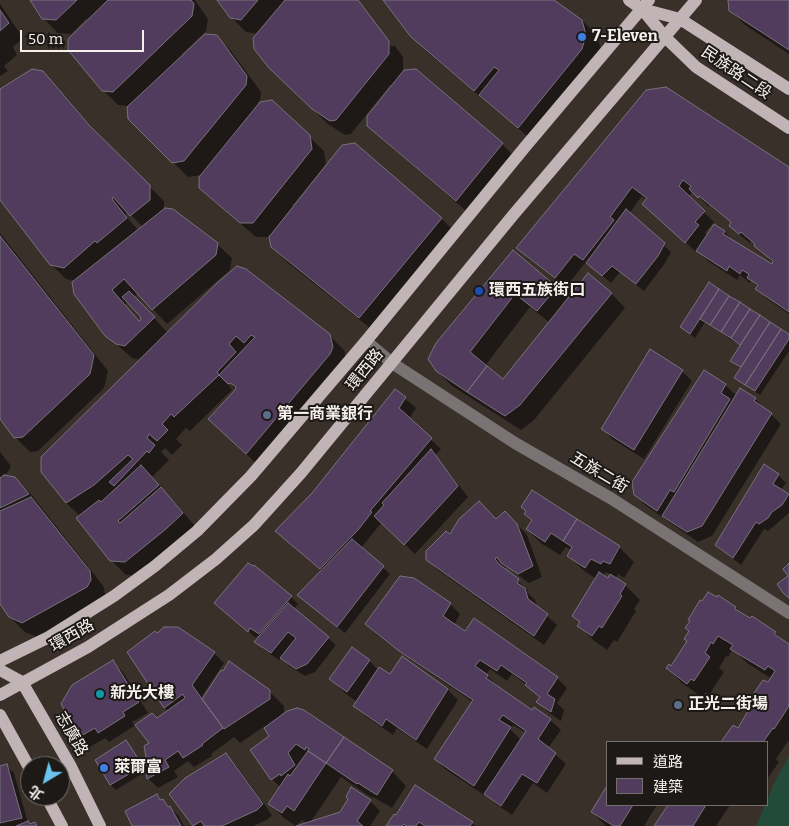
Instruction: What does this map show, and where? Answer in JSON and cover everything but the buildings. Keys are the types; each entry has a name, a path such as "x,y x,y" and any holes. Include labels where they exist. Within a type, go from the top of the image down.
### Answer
{"main road":[{"path":"629,0 646,5"},
{"name":"環西路","path":"0,695 88,647 169,595 254,525 301,474 514,214 696,0"},
{"name":"民族路二段","path":"646,5 680,19 789,89"},
{"name":"民族路二段","path":"646,5 665,37 696,67 789,128"},
{"name":"環西路","path":"0,661 47,638 114,596 155,566 197,531 251,476 646,5"},
{"path":"0,670 22,682"},
{"name":"志廣路","path":"22,682 70,765 100,826"},
{"path":"0,715 23,756"},
{"path":"51,806 62,826"}],"street":[{"name":"五族二街","path":"366,341 392,363 515,443 612,500 789,613"}],"green space":[{"path":"789,756 789,826 756,826 765,806 769,806 769,796"}],"place":[{"name":"7-Eleven","path":"582,37"},
{"name":"環西五族街口","path":"479,291"},
{"name":"第一商業銀行","path":"267,415"},
{"name":"新光大樓","path":"100,694"},
{"name":"正光二街場","path":"678,705"},
{"name":"萊爾富","path":"104,768"}]}
